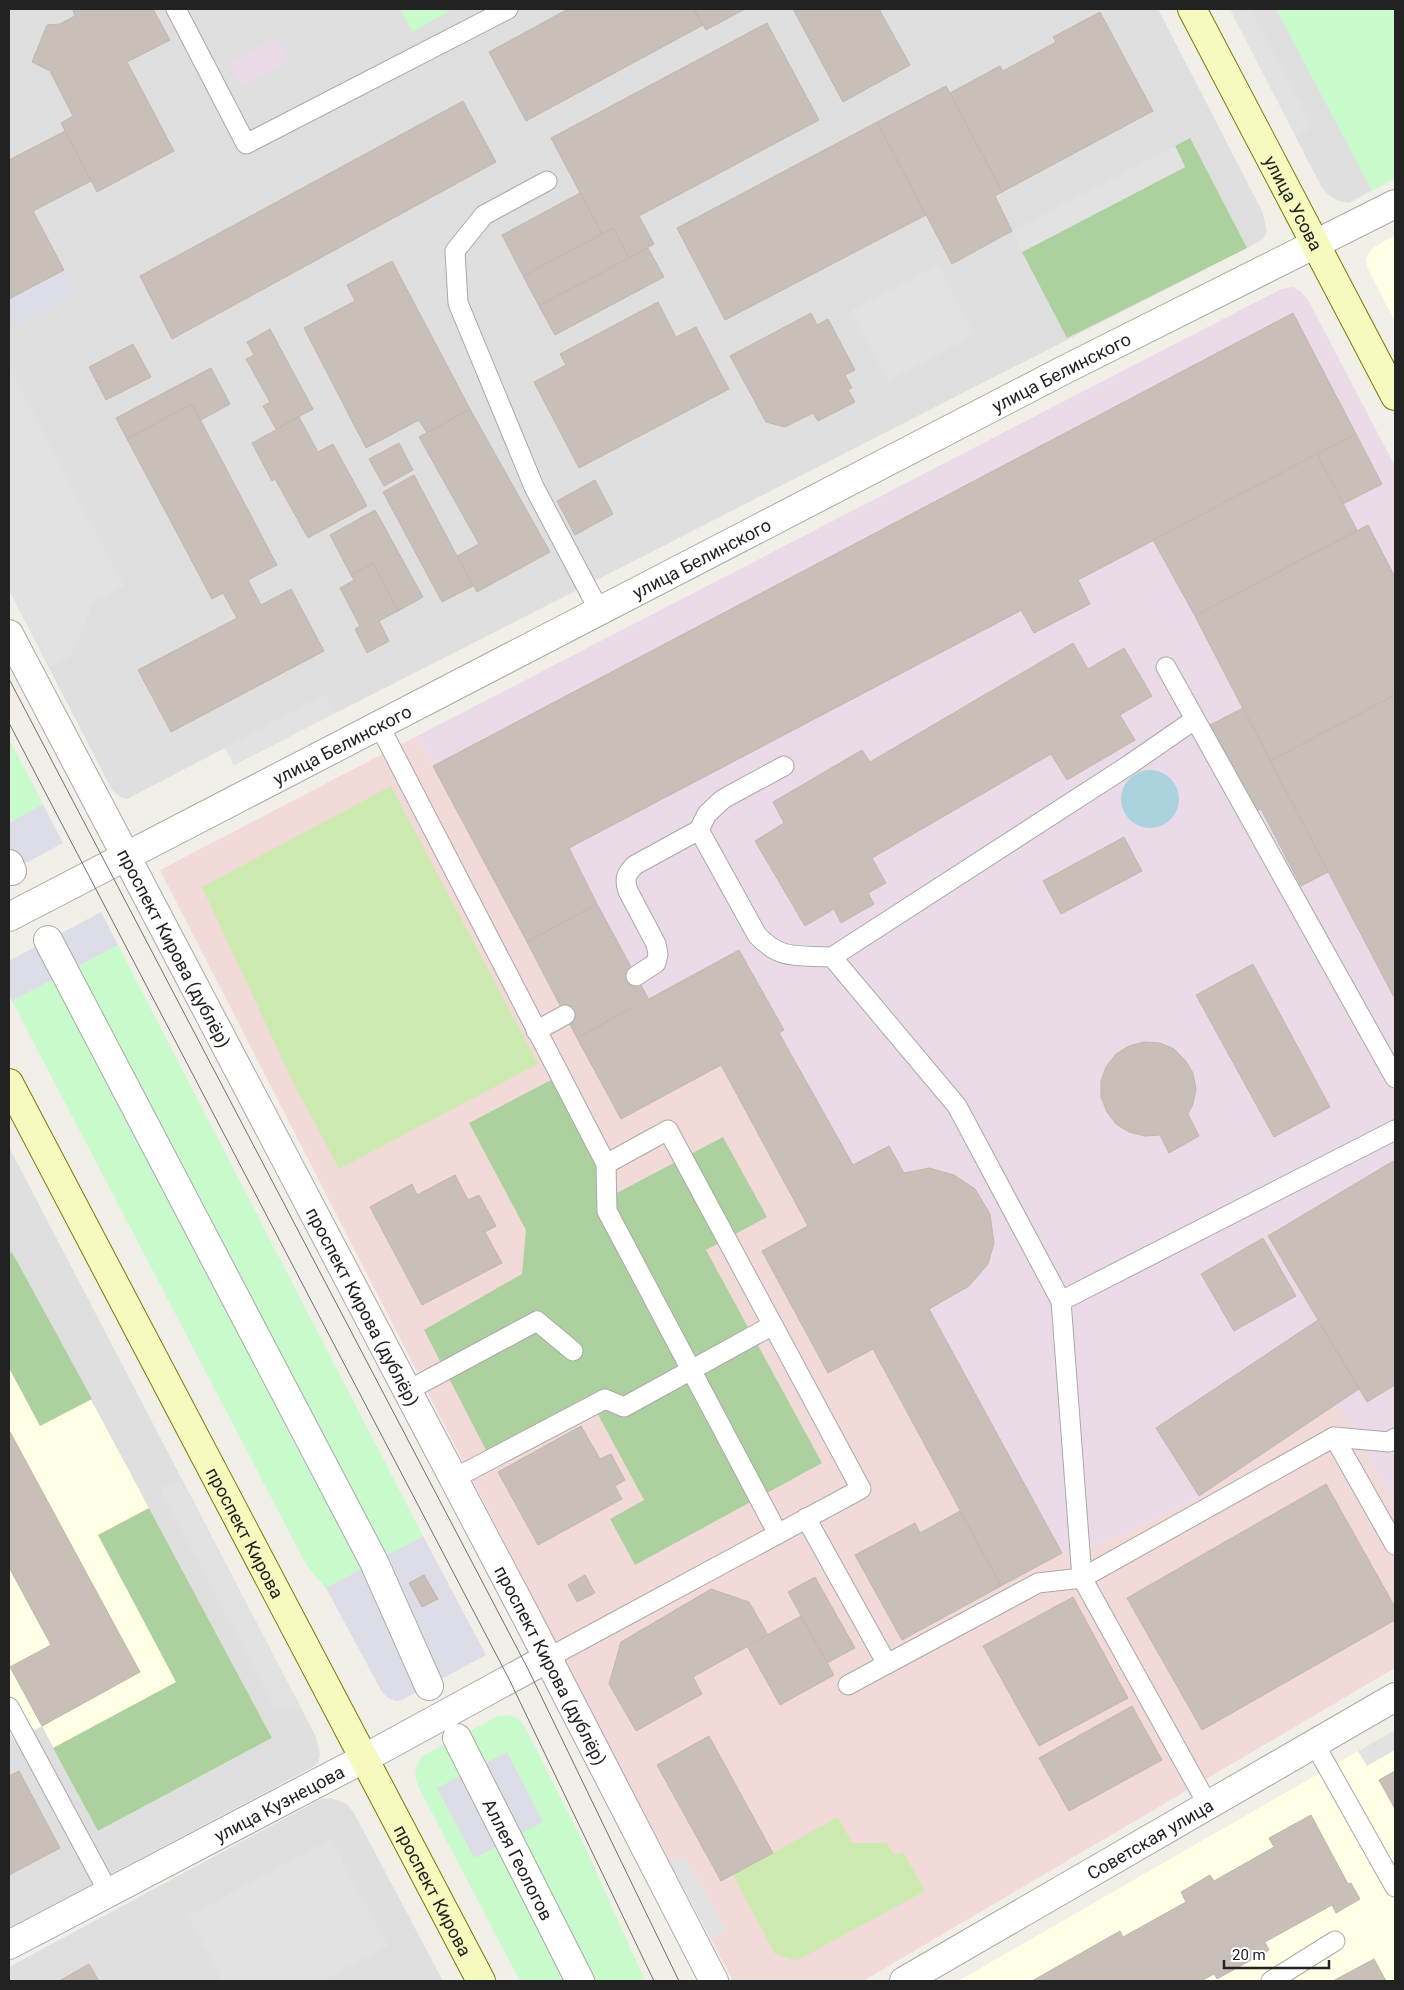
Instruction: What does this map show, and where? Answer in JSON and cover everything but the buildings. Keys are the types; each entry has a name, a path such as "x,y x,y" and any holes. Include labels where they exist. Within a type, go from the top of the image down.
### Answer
{"main road":[{"name":"улица Усова","path":"1192,9 1395,396"},
{"name":"проспект Кирова","path":"9,1083 481,1981"}],"street":[{"name":"улица Белинского","path":"9,916 600,612 1066,369 1395,204"},
{"name":"проспект Кирова (дублёр)","path":"9,634 548,1658 714,1981"},
{"path":"48,940 369,1553 429,1686"},
{"name":"улица Кузнецова","path":"9,1945 364,1758 548,1658"},
{"name":"Советская улица","path":"904,1981 1395,1697"},
{"name":"Аллея Геологов","path":"456,1738 580,1981"}],"lane":[{"path":"176,9 246,144 508,9"},
{"path":"547,181 484,215 455,251 458,303 534,487 600,612"},
{"path":"1166,667 1395,1078"},
{"path":"699,830 758,935 769,948 783,955 832,957 1129,765 1194,720"},
{"path":"379,725 606,1164 607,1211 778,1534"},
{"path":"636,976 656,963 658,954 656,944 628,891 625,881 627,872 635,865 699,830 707,814 723,799 784,766"},
{"path":"832,957 957,1106 1061,1301 1082,1578 1208,1805"},
{"path":"536,1031 565,1015"},
{"path":"548,1658 861,1489 668,1130 606,1164"},
{"path":"1061,1301 1395,1130"},
{"path":"407,1391 537,1321 573,1351"},
{"path":"453,1479 605,1400 624,1407 773,1325"},
{"path":"1334,1437 1395,1545"},
{"path":"848,1685 1038,1583 1082,1578 1334,1437 1388,1442 1395,1438"},
{"path":"806,1518 887,1664"},
{"path":"9,1707 109,1893"},
{"path":"1314,1743 1395,1887"},
{"path":"1271,1981 1334,1941"}],"shaded area":[{"path":"9,9 1158,9 1262,211 1267,231 1263,239 1247,248 234,765 225,748 127,799 120,797 112,790 9,590"},
{"path":"1230,9 1395,9 1395,178 1349,203 1339,201 1330,196 1322,188"},
{"path":"1230,9 1251,9 1313,127 1296,136"},
{"path":"277,37 289,60 241,86 228,63"},
{"path":"1175,146 1185,167 1022,252 1012,231"},
{"path":"1395,235 1395,322 1367,267 1366,259 1371,249"},
{"path":"938,265 975,335 888,381 851,311"},
{"path":"64,270 76,294 9,329 9,299"},
{"path":"1292,287 1300,291 1307,298 1395,466 1395,1504 1338,1403 1199,1496 1123,1535 1062,1553 902,1640 855,1555 915,1523 920,1533 960,1510 873,1350 828,1373 762,1251 808,1226 721,1065 621,1119 417,736 1281,289"},
{"path":"9,366 124,586 94,602 71,656 50,667 9,590"},
{"path":"325,694 335,713 234,765 225,748"},
{"path":"417,736 565,1015 721,1065 808,1226 960,1511 920,1533 915,1523 902,1640 1062,1553 1123,1535 1199,1496 1339,1403 1395,1504 1395,1668 863,1981 733,1981 621,1770 160,870"},
{"path":"43,804 63,843 9,872 9,823"},
{"path":"101,912 118,945 12,1001 9,995 9,961"},
{"path":"9,1147 316,1737 320,1755 318,1763 311,1768 9,1928"},
{"path":"12,1252 272,1738 98,1831 42,1726 14,1740 9,1732 9,1254"},
{"path":"180,1479 301,1709 274,1706 160,1489"},
{"path":"423,1536 486,1655 402,1700 396,1701 388,1698 382,1692 326,1588"},
{"path":"1395,1730 1395,1981 958,1981 1358,1751"},
{"path":"1395,1730 1395,1750 1367,1766 1358,1751"},
{"path":"507,1752 543,1822 474,1858 437,1788"},
{"path":"331,1798 347,1804 354,1813 443,1981 9,1981 9,1967 321,1799"},
{"path":"331,1839 388,1946 322,1981 223,1981 188,1916"},
{"path":"685,1855 726,1931 711,1938 670,1863"}],"green space":[{"path":"400,9 453,9 412,32"},
{"path":"1276,9 1395,9 1395,178 1372,191"},
{"path":"1190,138 1247,248 1067,338 1022,252 1185,167 1175,146"},
{"path":"9,739 43,804 9,823"},
{"path":"391,786 538,1064 339,1169 292,1080 202,887"},
{"path":"118,945 423,1536 326,1588 307,1566 12,1001"},
{"path":"551,1080 613,1195 723,1137 767,1217 706,1250 822,1463 635,1565 610,1519 644,1500 588,1396 487,1452 424,1330 522,1274 526,1230 469,1123"},
{"path":"12,1252 92,1399 40,1426 9,1368 9,1254"},
{"path":"149,1508 272,1738 98,1831 53,1748 176,1682 98,1535"},
{"path":"509,1715 520,1720 527,1731 582,1840 645,1981 520,1981 418,1786 416,1769 424,1755 498,1716"},
{"path":"838,1817 852,1843 886,1843 895,1855 903,1852 925,1891 796,1961 775,1954 733,1875"}],"water":[{"path":"1150,770 1161,772 1174,783 1179,799 1177,810 1166,823 1150,828 1139,826 1126,815 1121,799 1123,788 1134,775"}],"tram line":[{"path":"9,679 528,1669 679,1981"},
{"path":"9,723 509,1679 654,1981"}]}
